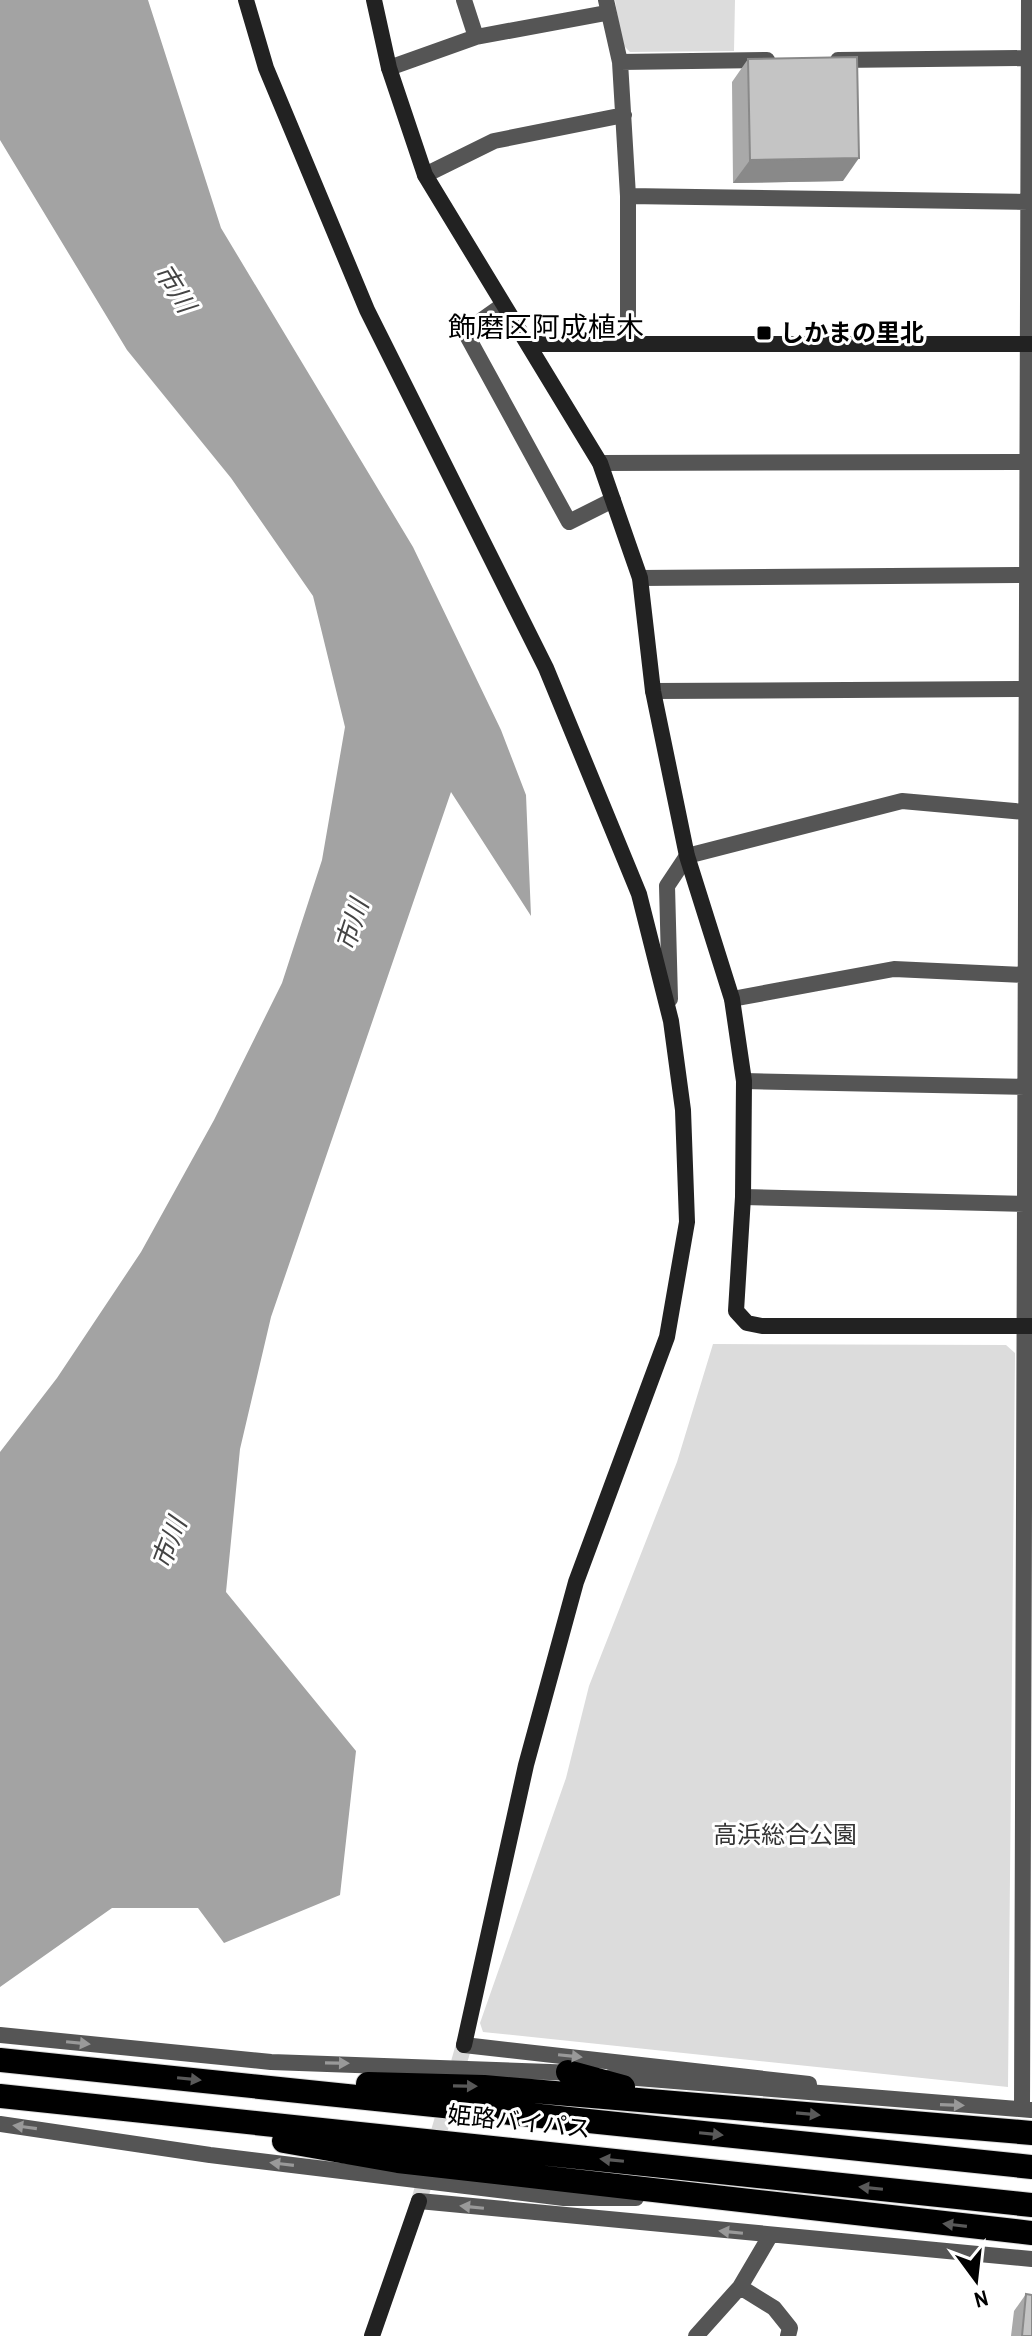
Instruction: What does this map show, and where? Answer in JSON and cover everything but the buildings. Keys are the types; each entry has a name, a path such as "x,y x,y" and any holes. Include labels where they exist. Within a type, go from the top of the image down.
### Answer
{"highway":[{"path":"0,2060 241,2084 388,2083 484,2087 1032,2133"},
{"path":"568,2072 684,2103"},
{"name":"姫路バイパス","path":"388,2083 1032,2167"},
{"path":"0,2096 65,2103 366,2154 1032,2233"},
{"name":"姫路バイパス","path":"366,2154 1032,2205"}],"street":[{"path":"246,0 266,68 367,310 546,668 639,894 671,1021"},
{"path":"374,0 389,68 425,175 600,463 640,578 653,691 687,856 732,999 744,1081 743,1197 736,1311 747,1323 762,1326 1028,1326"},
{"path":"464,0 476,37"},
{"path":"0,2035 271,2062 388,2083 568,2072 923,2104 1027,2110 1028,1326 1024,1087 1025,575 1030,344 1029,0"},
{"path":"389,68 476,37 606,6 620,62 624,115 628,196 628,343"},
{"path":"824,60 1028,58"},
{"path":"620,62 777,60"},
{"path":"425,175 494,141 624,115"},
{"path":"628,196 1028,202"},
{"path":"503,305 465,332 530,457 569,522 613,500"},
{"path":"528,344 1030,344"},
{"path":"600,463 1027,462"},
{"path":"640,578 1025,575"},
{"path":"653,691 1025,689"},
{"path":"923,2104 881,2092 464,2045 526,1765 576,1582 667,1337 687,1222 683,1110 671,1021 667,886 687,856 902,801 1025,812"},
{"path":"732,999 894,969 1025,975"},
{"path":"744,1081 1024,1087"},
{"path":"743,1197 1024,1204"},
{"path":"0,2124 210,2155 366,2154"},
{"path":"372,2336 419,2201 1032,2259"},
{"path":"696,2336 740,2287 770,2236"},
{"path":"740,2287 774,2308 790,2328 788,2336"}],"green space":[{"path":"615,0 735,0 734,51 630,52 622,44"},
{"name":"高浜総合公園","path":"713,1344 1006,1345 1015,1353 1008,2087 483,2032 480,2023 566,1778 589,1686 677,1462"}],"water":[{"name":"市川","path":"0,0 148,0 221,228 413,547 501,730 526,795 531,916 451,792 271,1317 240,1449 226,1592 356,1751 340,1895 224,1943 198,1908 112,1908 0,1987 0,1452 57,1378 141,1252 214,1120 282,983 322,860 345,727 313,596 231,478 127,350 0,140"}],"tunnel":[{"path":"419,2201 464,2045"}],"place":[{"name":"しかまの里北","path":"764,333"}],"district":[{"name":"飾磨区阿成植木","path":"546,327"}]}
